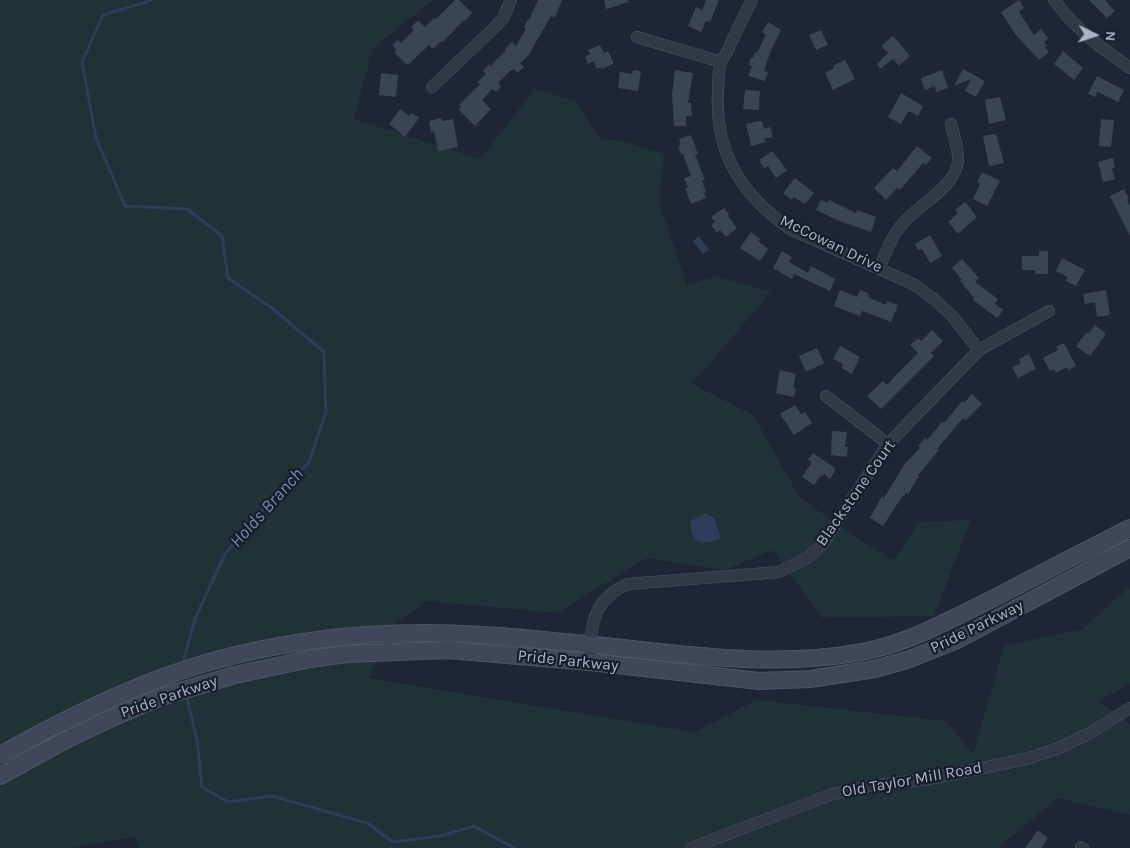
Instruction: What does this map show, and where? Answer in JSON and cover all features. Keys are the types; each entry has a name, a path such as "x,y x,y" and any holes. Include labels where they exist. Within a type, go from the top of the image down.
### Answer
{"main road":[{"name":"Pride Parkway","path":"0,754 107,700 162,678 205,664 268,648 326,640 416,634 483,635 770,661 803,659 868,650 902,640 949,621 1130,528"},
{"name":"Pride Parkway","path":"0,776 60,743 161,697 198,685 280,665 347,654 448,650 590,662 759,681 810,679 876,669 907,660 955,640 1130,548"}],"street":[{"path":"432,88 495,27 503,18 511,0"},
{"name":"McCowan Drive","path":"752,0 721,62 717,107 721,138 727,157 747,191 773,216 790,229 915,285 952,316 979,350"},
{"path":"1054,0 1089,40 1130,68"},
{"path":"637,37 721,62"},
{"path":"880,268 894,236 905,222 951,178 958,163 951,124"},
{"name":"Blackstone Court","path":"590,662 590,644 597,610 605,598 618,588 628,584 779,572 807,558 822,545 888,444 979,350 1049,311"},
{"path":"826,396 888,444"},
{"name":"Old Taylor Mill Road","path":"691,848 830,794 869,786 929,779 1026,759 1059,748 1088,734 1130,708"}],"shaded area":[{"path":"0,0 433,0 373,48 354,119 480,159 535,89 576,101 600,139 623,141 664,154 659,203 687,285 715,276 771,292 692,384 753,415 800,498 862,541 894,560 919,522 971,520 934,616 822,618 773,550 725,570 646,558 557,613 426,601 395,624 368,678 695,732 757,700 946,721 973,754 1004,646 1082,629 1126,590 1130,589 1130,683 1099,701 1130,724 1130,815 1058,798 997,848 139,848 135,837 70,848 0,848"}],"water":[{"path":"699,236 709,250 703,254 693,241"},
{"path":"705,513 714,518 721,538 714,541 699,542 692,535 691,521"}],"building":[{"path":"455,0 459,0 472,13 443,42 441,41 433,49 429,45 409,64 406,64 395,53 396,49 392,45 398,40 401,43 414,30 411,27 418,20 425,27"},
{"path":"538,0 562,0 555,17 551,16 528,56 520,63 524,67 517,73 514,69 510,71 498,83 501,87 496,92 492,89 482,100 491,109 475,126 459,110 461,107 459,105 480,84 477,82 486,74 483,71 489,64 491,66 512,42 516,46 526,29 524,27"},
{"path":"604,0 628,0 629,2 606,9"},
{"path":"706,0 719,0 710,22 706,21 701,32 688,26 696,7 702,10"},
{"path":"1019,0 1024,8 1019,12 1034,35 1041,29 1048,38 1044,42 1049,52 1039,60 1015,34 1001,12"},
{"path":"1089,0 1105,0 1115,11 1107,18"},
{"path":"768,22 781,30 771,50 764,71 768,72 765,81 748,76 752,66 749,65 751,57 753,58 755,52 757,53 766,35 762,32"},
{"path":"821,30 828,45 816,50 809,35"},
{"path":"893,36 910,56 899,66 893,59 880,69 877,64 888,53 881,46"},
{"path":"600,45 604,53 608,51 614,63 603,69 602,67 597,69 593,61 588,64 585,57 590,54 588,50"},
{"path":"1063,51 1083,68 1074,80 1054,64"},
{"path":"845,60 855,79 833,90 825,73 834,68 833,66"},
{"path":"963,69 985,81 976,97 965,91 971,79 954,86"},
{"path":"633,70 641,71 638,91 618,88 620,72 632,74"},
{"path":"675,70 693,73 688,103 691,103 692,116 686,116 686,126 674,126 672,95"},
{"path":"942,70 948,88 936,92 935,86 925,90 921,78"},
{"path":"381,73 398,75 396,97 379,95"},
{"path":"1097,76 1124,90 1118,102 1098,92 1095,97 1088,94"},
{"path":"745,90 760,91 759,110 743,109"},
{"path":"901,93 923,106 918,116 908,112 901,124 888,117"},
{"path":"1000,97 1006,120 989,124 985,100"},
{"path":"400,109 409,116 412,113 419,118 405,137 389,124"},
{"path":"441,118 442,121 453,119 458,147 438,151 434,131 431,132 429,121"},
{"path":"1101,119 1114,120 1111,147 1099,146"},
{"path":"762,121 764,129 770,127 773,137 764,139 766,142 751,146 746,124"},
{"path":"996,134 1004,163 989,166 983,136"},
{"path":"691,135 698,154 695,155 705,180 702,181 706,198 691,204 685,188 688,187 684,178 691,176 678,146 681,145 679,139"},
{"path":"917,146 932,158 926,165 923,163 900,190 897,188 886,200 874,188 893,168 897,171"},
{"path":"772,151 787,170 776,178 768,166 764,168 759,160"},
{"path":"1113,158 1115,168 1112,168 1115,179 1103,182 1098,162"},
{"path":"982,172 1000,181 987,206 973,199 980,184 977,182"},
{"path":"795,178 814,193 805,204 794,197 792,200 783,193"},
{"path":"1124,189 1130,206 1130,236 1110,196"},
{"path":"821,200 828,203 829,200 856,213 857,210 876,217 871,232 816,210"},
{"path":"965,202 977,217 958,234 948,222 958,213 955,210"},
{"path":"724,208 737,228 726,237 720,230 717,233 711,225 715,222 711,217"},
{"path":"751,232 768,249 760,261 740,248"},
{"path":"930,235 942,256 930,263 922,249 918,250 915,244"},
{"path":"782,251 792,257 789,262 808,273 811,266 835,279 830,291 794,274 792,279 773,268"},
{"path":"1039,251 1048,251 1048,274 1035,274 1035,270 1022,270 1022,256 1039,256"},
{"path":"1062,258 1085,270 1076,286 1066,281 1068,277 1056,271"},
{"path":"962,259 979,278 975,282 998,299 995,304 1003,310 997,318 973,300 974,298 952,268"},
{"path":"840,290 857,297 860,290 869,294 868,297 886,305 887,301 898,305 891,322 862,311 860,316 834,306"},
{"path":"1106,290 1110,315 1097,317 1095,302 1085,304 1083,294"},
{"path":"1095,325 1106,334 1090,356 1076,346"},
{"path":"932,330 943,341 931,353 934,356 881,409 867,396 883,381 887,385 918,353 910,345 918,338 921,341"},
{"path":"1064,343 1076,366 1068,370 1067,367 1056,373 1054,369 1050,371 1043,358 1058,350 1056,347"},
{"path":"840,346 860,357 852,374 841,368 843,364 833,359"},
{"path":"817,348 824,363 806,372 799,356"},
{"path":"1029,354 1036,369 1018,378 1012,367 1021,363 1019,359"},
{"path":"780,370 796,374 793,388 796,389 794,397 776,393"},
{"path":"972,394 982,404 966,420 963,418 937,449 939,450 918,475 908,494 903,495 883,526 870,518 882,496 884,498 904,465 920,448 918,446 925,438 927,440 962,401 964,403"},
{"path":"795,405 801,414 805,412 812,423 794,435 780,414"},
{"path":"832,431 847,432 845,447 848,447 847,457 831,455"},
{"path":"813,453 835,468 830,479 824,474 821,475 814,485 802,477 812,462 808,460"},
{"path":"1038,830 1048,838 1041,848 1025,848"}],"waterway":[{"name":"Holds Branch","path":"152,0 103,15 82,62 96,138 125,206 187,209 222,236 228,278 272,308 324,352 326,412 309,462 259,514 225,554 195,619 182,666"},
{"name":"Holds Branch","path":"186,694 197,740 202,787 228,802 272,796 367,823 393,842 440,836 474,826 514,848"}]}
